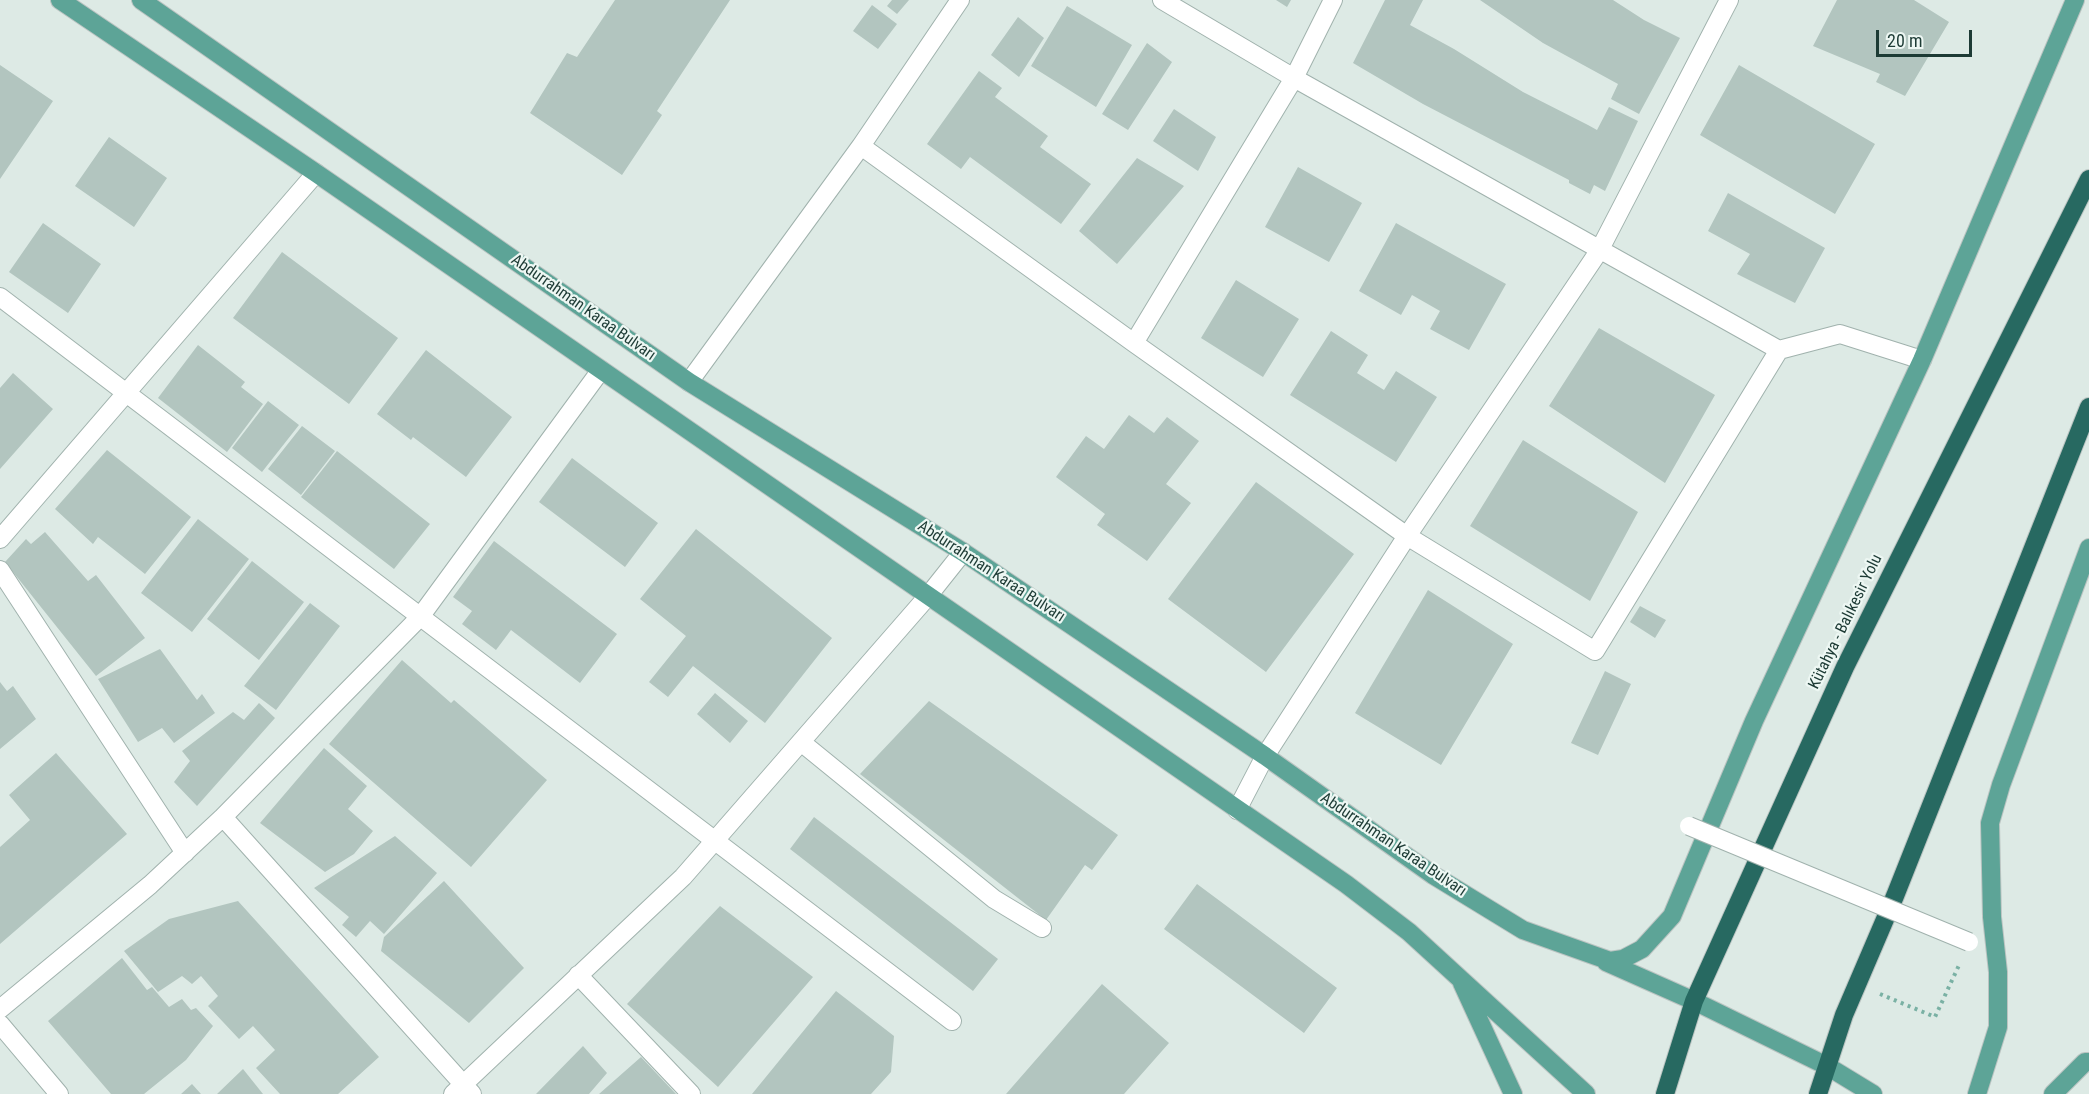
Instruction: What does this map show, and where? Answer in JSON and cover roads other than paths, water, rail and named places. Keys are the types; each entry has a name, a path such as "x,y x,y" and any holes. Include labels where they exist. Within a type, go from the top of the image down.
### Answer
{"highway":[{"name":"Kütahya - Balıkesir Yolu","path":"1665,1094 1694,1001 1845,668 2089,179"},
{"path":"1818,1094 1857,985 2089,407"}],"main road":[{"path":"60,0 316,173 1346,884 1409,932 1586,1094"},
{"name":"Abdurrahman Karaa Bulvarı","path":"141,0 689,382 963,552 1265,756 1433,875 1523,930 1610,961 1623,959 1642,950 1672,916 1754,721 1922,360 2075,0"},
{"path":"1977,1094 1998,1027 1998,972 1992,917 1990,823 2001,785 2089,548"},
{"path":"1595,957 1694,1001 1827,1066 1873,1094"},
{"path":"1459,976 1513,1094"},
{"path":"2053,1094 2085,1062 2089,1062"}],"street":[{"path":"689,382 861,146 960,0"},
{"path":"1162,0 1294,78 1779,350"},
{"path":"1134,343 1294,78 1334,0"},
{"path":"1238,810 1265,756 1407,536 1599,251 1728,0"},
{"path":"861,146 1407,536 1595,651 1779,350 1840,333 1922,360"},
{"path":"0,539 316,173"},
{"path":"0,297 951,1021"},
{"path":"0,1009 150,885 223,817 420,617 601,370"},
{"path":"223,817 463,1091 578,975 683,877 928,596 963,552"},
{"path":"0,570 185,852"},
{"path":"801,742 994,899 1042,928"},
{"path":"1689,826 1969,942"},
{"path":"578,975 691,1094"},
{"path":"0,1024 59,1094"}]}
